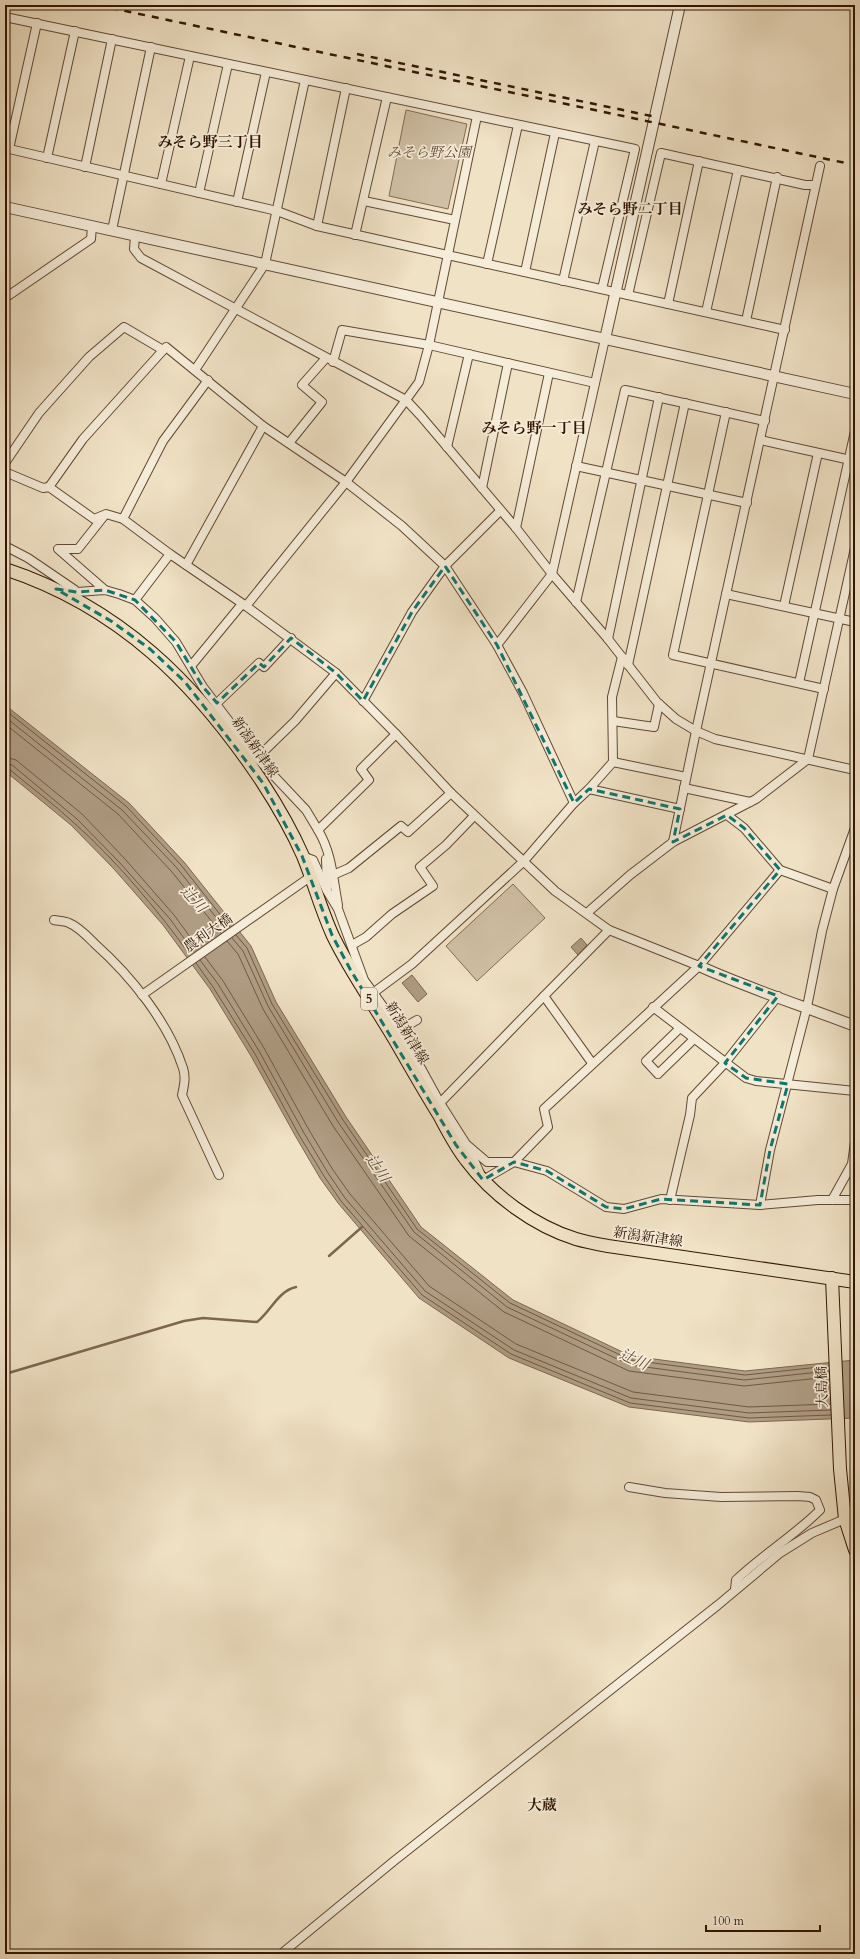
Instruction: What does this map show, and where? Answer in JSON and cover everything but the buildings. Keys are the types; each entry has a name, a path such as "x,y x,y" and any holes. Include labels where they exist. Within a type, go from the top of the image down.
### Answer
{"main road":[{"name":"新潟新津線","path":"5,569 75,598 111,621 150,650 185,682 214,716 263,783 302,856 332,935 350,969 395,1031 456,1145 483,1180 535,1221 575,1238 608,1246 832,1278"},
{"name":"5","path":"832,1278 855,1282"},
{"name":"大島橋","path":"832,1278 840,1469 845,1519 855,1550"}],"street":[{"path":"497,645 552,574 680,5"},
{"path":"5,17 635,149 602,289"},
{"path":"37,23 7,149 277,211 316,226 785,330"},
{"path":"47,158 76,31"},
{"path":"85,167 112,39"},
{"path":"112,230 122,175 151,47"},
{"path":"161,184 190,56"},
{"path":"199,193 228,64"},
{"path":"237,202 266,72"},
{"path":"195,370 265,264 305,80"},
{"path":"316,226 346,88"},
{"path":"355,235 387,97"},
{"path":"191,666 244,605 346,482 419,382 429,345 477,116"},
{"path":"487,264 518,125"},
{"path":"525,272 555,132"},
{"path":"563,281 596,141"},
{"path":"628,295 661,153 777,177 805,185 815,185"},
{"path":"668,304 698,161"},
{"path":"673,842 820,166"},
{"path":"706,312 738,170"},
{"path":"746,321 777,177"},
{"path":"364,201 455,220"},
{"path":"5,207 855,394"},
{"path":"5,298 91,239 92,226"},
{"path":"135,236 134,249 141,258 235,310 406,400 516,528 552,574 608,639 660,704 676,718 696,731 715,739 855,770"},
{"path":"5,463 39,414 89,357 124,327 163,350"},
{"path":"289,443 322,402 302,385 330,360 342,330 429,345 595,383"},
{"path":"5,472 43,488 49,487 83,440 166,347 263,426 346,482 402,526 445,566 497,645 574,803"},
{"path":"447,447 469,354"},
{"path":"482,488 508,363"},
{"path":"516,528 549,373"},
{"path":"123,519 163,441 208,380"},
{"path":"576,602 605,472 626,390 765,421"},
{"path":"608,639 660,398"},
{"path":"628,665 685,403"},
{"path":"726,412 672,655 824,689"},
{"path":"186,565 263,426"},
{"path":"799,683 814,613 852,460 855,431"},
{"path":"760,440 852,460"},
{"path":"784,606 818,453"},
{"path":"576,466 747,502"},
{"path":"49,487 94,519 106,514 123,519 170,554 291,638 336,673 474,816 555,890 609,930 699,966 734,982 778,996 855,1026"},
{"path":"363,701 412,612 445,566 500,511"},
{"path":"105,590 58,549 78,549 106,514"},
{"path":"5,546 28,558 77,592"},
{"path":"586,913 630,875 673,842 750,802 808,759 855,548"},
{"path":"135,600 170,554"},
{"path":"56,589 77,592 105,590 120,594 135,600 155,618 176,642 203,687 217,702 257,758 306,810 326,843 330,858 338,909"},
{"path":"726,594 855,622"},
{"path":"217,702 259,663 264,667 291,638"},
{"path":"373,993 412,964 524,861 574,803 589,790 613,762 612,698 622,657"},
{"path":"257,758 295,721 336,673"},
{"path":"613,721 654,727 660,704"},
{"path":"318,830 369,780 361,769 396,734"},
{"path":"613,762 686,777"},
{"path":"684,788 750,802"},
{"path":"589,790 680,809"},
{"path":"333,875 349,868 401,826 408,832 451,793"},
{"path":"727,815 744,828 780,870 833,889"},
{"path":"352,945 366,937 392,914 432,886 420,867 446,845 474,816"},
{"path":"760,1205 770,1150 807,1007 822,931 833,889 855,828"},
{"path":"326,843 327,891"},
{"path":"302,856 313,860 327,891 338,909 364,980 393,1023 395,1031 466,1144 483,1180 514,1162 548,1127 544,1109 699,966 780,870"},
{"name":"農利大橋","path":"142,996 310,877"},
{"path":"54,920 69,923 85,934 111,959 142,996 167,1032 184,1069 185,1084 182,1095 219,1174"},
{"path":"440,1103 609,930"},
{"path":"350,969 364,980"},
{"path":"544,996 592,1064"},
{"path":"670,1200 690,1115 692,1098 725,1062 778,996"},
{"path":"653,1007 746,1078 855,1091"},
{"path":"395,1031 417,1020"},
{"path":"680,1028 646,1062 658,1074 694,1039"},
{"path":"832,1200 852,1164 855,1142"},
{"path":"466,1144 487,1162 514,1162 547,1171 606,1207 624,1208 660,1200 760,1205 818,1200 855,1200"},
{"path":"629,1487 664,1493 714,1496 798,1496 816,1500 820,1510 809,1521 748,1568 736,1580 735,1589"},
{"path":"281,1954 394,1861 718,1605 735,1589 780,1553 812,1534 845,1519"}],"highlighted area":[{"path":"445,566 497,645 574,803 589,789 680,809 673,842 727,815 744,828 780,870 699,966 778,996 725,1063 746,1078 788,1084 770,1150 760,1205 661,1199 624,1209 606,1207 547,1171 514,1162 483,1180 456,1145 350,969 332,935 302,856 263,783 185,682 150,649 111,621 56,589 77,592 105,590 135,600 176,642 203,687 217,703 259,663 264,667 291,638 336,673 363,701 412,612"}],"green space":[{"name":"みそら野公園","path":"406,110 467,124 448,209 389,196"},
{"path":"513,884 545,918 477,981 446,946"}],"water":[{"name":"辻川","path":"5,705 129,803 184,862 251,946 276,1002 346,1117 421,1227 513,1300 631,1356 745,1371 855,1360 855,1418 749,1422 629,1407 509,1358 419,1298 338,1203 320,1178 251,1056 210,989 163,925 114,869 71,825 5,771"},
{"path":"581,938 587,945 578,955 571,947"},
{"path":"412,975 427,994 418,1002 402,983"}],"waterway":[{"path":"329,1256 362,1227"},
{"path":"5,1374 184,1321 203,1318 257,1322 279,1297 290,1289 296,1287"}],"railway":[{"path":"97,5 855,165"},
{"path":"357,54 656,117"}],"district":[{"name":"みそら野三丁目","path":"210,142"},
{"name":"みそら野二丁目","path":"630,209"},
{"name":"みそら野一丁目","path":"534,428"},
{"name":"大蔵","path":"542,1805"}]}
